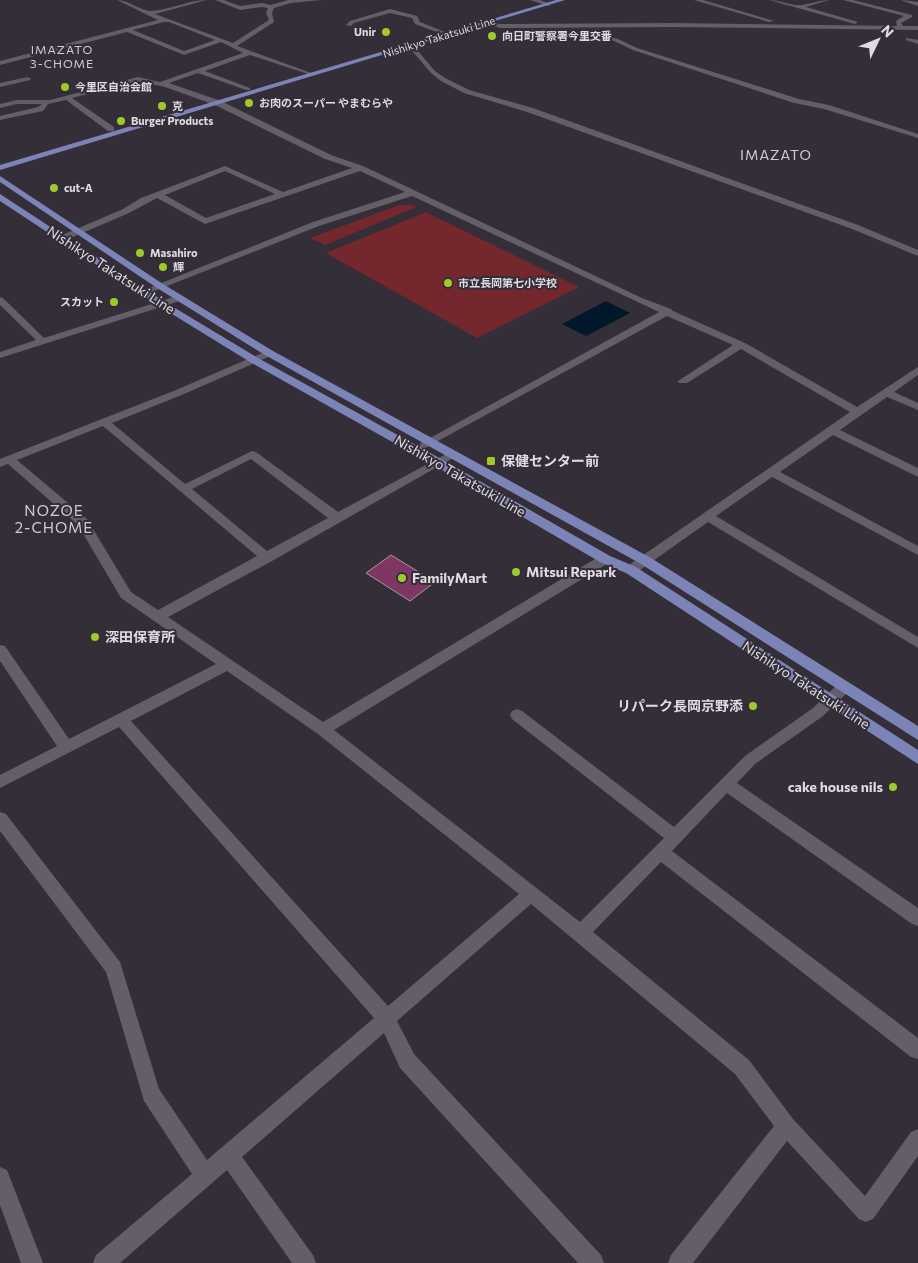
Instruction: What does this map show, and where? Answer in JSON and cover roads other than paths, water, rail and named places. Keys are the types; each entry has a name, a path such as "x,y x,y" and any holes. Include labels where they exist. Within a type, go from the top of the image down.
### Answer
{"main road":[{"name":"Nishikyo Takatsuki Line","path":"0,168 213,102 248,88 541,1 562,0"},
{"name":"Nishikyo Takatsuki Line","path":"0,161 111,128 312,75 486,22 541,1"},
{"name":"Nishikyo Takatsuki Line","path":"0,178 160,286 269,353 646,560 918,734"},
{"name":"Nishikyo Takatsuki Line","path":"0,196 162,304 254,360 439,463 605,559 631,570 918,758"}],"street":[{"path":"120,0 164,20"},
{"path":"150,14 204,0"},
{"path":"218,0 240,8 262,5 272,6 292,1 319,0"},
{"path":"697,0 790,26"},
{"path":"772,0 874,28"},
{"path":"799,7 826,0"},
{"path":"846,0 910,16 898,22 901,28"},
{"path":"905,0 918,4"},
{"path":"234,45 272,21 269,13 272,6"},
{"path":"349,25 352,22 390,11 415,17 417,23 447,34"},
{"path":"0,63 170,20 234,45 235,48 312,75"},
{"path":"486,22 500,26 918,28"},
{"path":"556,25 610,38 635,49 797,101 826,107 918,136"},
{"path":"128,30 184,53 221,40"},
{"path":"410,45 431,71 447,82 855,227 918,253"},
{"path":"160,84 250,53"},
{"path":"199,71 248,88"},
{"path":"0,85 28,79"},
{"path":"0,106 17,102 50,102 138,79 160,84 213,102 328,157 360,168 639,300 668,311 741,345 857,412"},
{"path":"66,97 111,128"},
{"path":"0,118 40,109 50,102"},
{"path":"63,238 158,195 225,168 281,194"},
{"path":"158,195 205,221 360,168"},
{"path":"144,292 316,224 411,192"},
{"path":"0,356 180,298"},
{"path":"0,300 43,342"},
{"path":"416,450 668,311"},
{"path":"683,381 741,345"},
{"path":"4,461 269,353"},
{"path":"631,570 918,370"},
{"path":"886,392 918,406"},
{"path":"103,421 267,558"},
{"path":"832,430 918,473"},
{"path":"184,489 252,454 337,518"},
{"path":"158,616 454,454"},
{"path":"4,461 83,522 126,595 324,730 581,933 742,1067 786,1126 866,1212 918,1138"},
{"path":"772,472 918,551"},
{"path":"708,517 918,643"},
{"path":"324,730 605,559"},
{"path":"0,650 66,747"},
{"path":"0,782 228,664"},
{"path":"581,933 750,760 818,712 844,687"},
{"path":"516,715 674,837"},
{"path":"120,720 386,1018 407,1061 593,1263"},
{"path":"726,784 918,918"},
{"path":"0,819 114,968 151,1094 205,1175"},
{"path":"661,852 918,1050"},
{"path":"104,1263 530,894"},
{"path":"679,1263 786,1126"},
{"path":"228,1155 305,1263"},
{"path":"0,1177 32,1263"}],"water":[{"path":"606,301 630,313 586,336 562,324"}],"place":[{"name":"Unir","path":"386,32"},
{"name":"向日町警察署今里交番","path":"492,36"},
{"name":"今里区自治会館","path":"65,87"},
{"name":"お肉のスーパー やまむらや","path":"249,103"},
{"name":"克","path":"162,106"},
{"name":"Burger Products","path":"121,121"},
{"name":"cut-A","path":"54,188"},
{"name":"Masahiro","path":"140,253"},
{"name":"輝","path":"163,267"},
{"name":"市立長岡第七小学校","path":"448,283"},
{"name":"スカット","path":"114,302"},
{"name":"保健センター前","path":"491,461"},
{"name":"Mitsui Repark","path":"516,572"},
{"name":"FamilyMart","path":"402,578"},
{"name":"深田保育所","path":"95,637"},
{"name":"リパーク長岡京野添","path":"753,706"},
{"name":"cake house nils","path":"893,787"}],"district":[{"name":"IMAZATO 3-CHOME","path":"62,57"},
{"name":"IMAZATO","path":"776,155"},
{"name":"NOZOE 2-CHOME","path":"54,520"}]}
